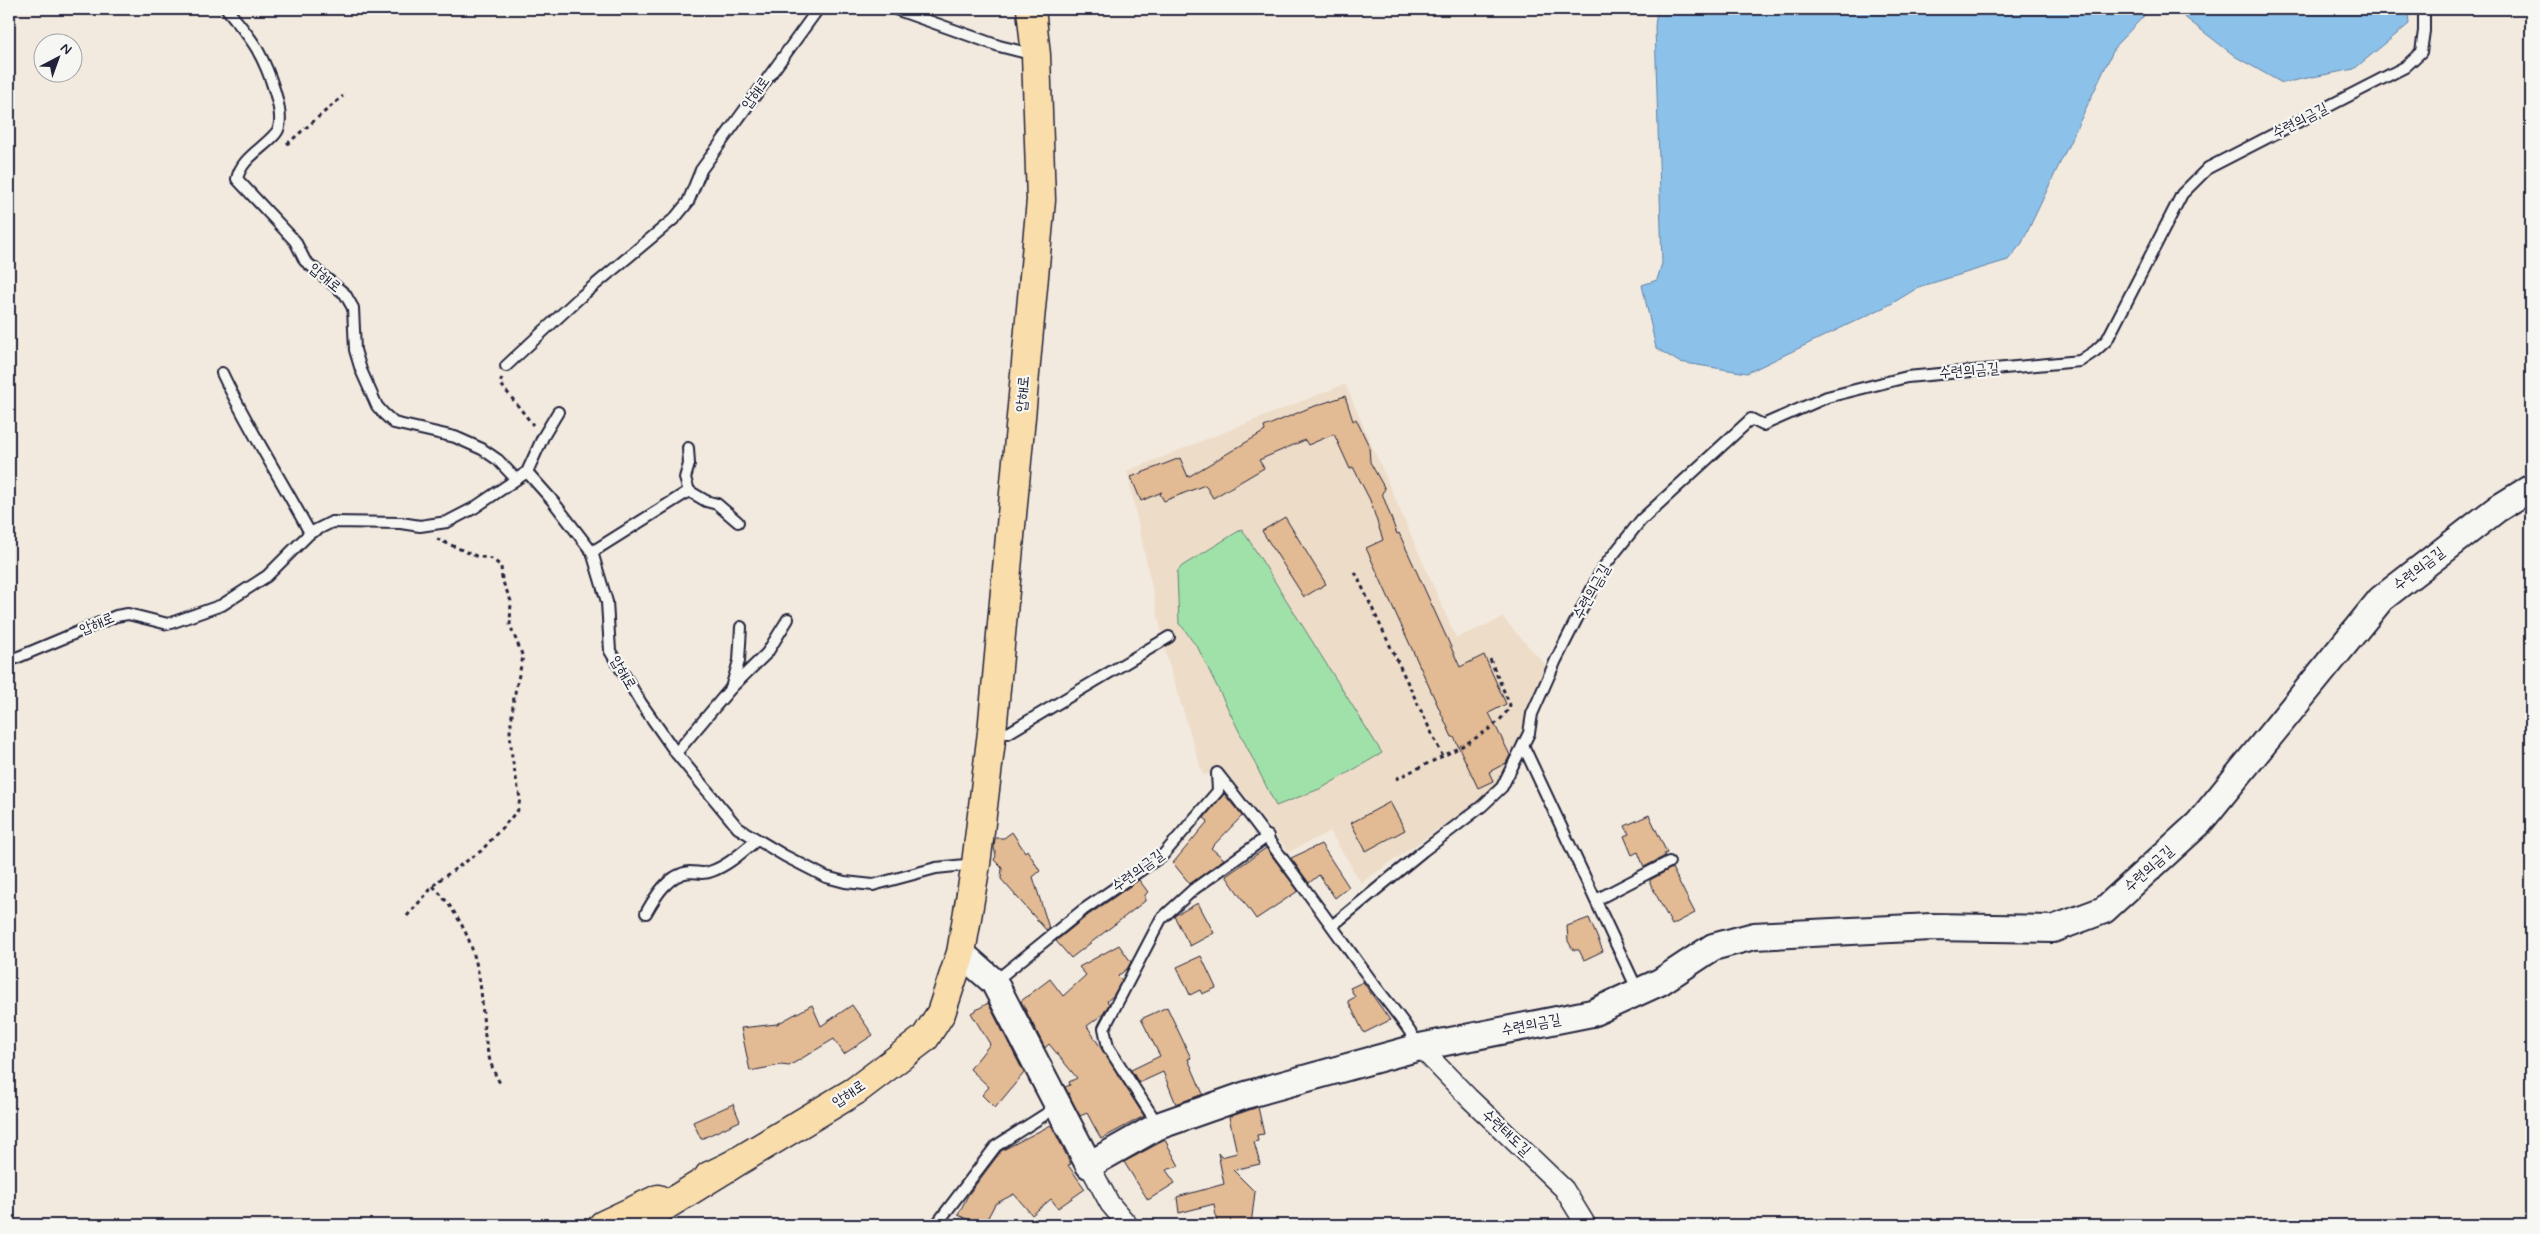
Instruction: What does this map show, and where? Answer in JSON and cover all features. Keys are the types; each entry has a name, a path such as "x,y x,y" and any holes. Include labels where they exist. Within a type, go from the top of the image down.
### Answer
{"main road":[{"name":"압해로","path":"603,1225 730,1166 855,1091 924,1038 941,1013 961,953 976,864 992,732 1041,200 1036,55 1031,9"},
{"path":"634,1225 730,1166"}],"street":[{"name":"수련의금길","path":"1089,1164 1158,1126 1246,1095 1420,1046 1592,1013 1660,982 1713,947 1754,936 1931,927 2053,929 2104,910 2199,823 2381,599 2496,509 2531,488"},
{"path":"961,953 994,982 1110,1204 1128,1225"},
{"name":"수련태도길","path":"1420,1046 1468,1098 1564,1189 1586,1225"}],"lane":[{"name":"압해로","path":"227,9 257,49 275,92 280,120 278,132 239,168 237,179 295,241 306,261 345,294 353,308 355,350 361,370 377,406 384,414 394,422 455,437 482,449 498,460 516,478"},
{"name":"압해로","path":"506,366 578,299 674,218 688,202 707,162 818,9"},
{"path":"895,9 999,46 1036,55"},
{"name":"수련의금길","path":"1333,925 1423,851 1482,806 1502,787 1529,733 1532,714 1602,570 1641,520 1750,419 1763,425 1827,397 1907,377 2080,361 2107,340 2182,194 2197,178 2208,168 2404,66 2421,52 2424,31 2424,9"},
{"path":"222,373 242,416 280,477 310,533"},
{"path":"527,472 543,437 558,412"},
{"path":"688,448 689,464 685,478 689,491 706,501 717,504 738,522"},
{"name":"압해로","path":"9,661 116,616 128,614 168,624 222,605 266,576 310,533 332,522 401,523 420,526 447,522 474,508 527,472 552,500 592,552 607,602 610,651 640,703 718,807 738,828 826,877 845,882 873,885 936,868 976,864"},
{"path":"592,552 689,491"},
{"path":"676,753 731,688 766,653 788,619"},
{"path":"731,688 739,661 741,627"},
{"path":"992,732 1008,733 1169,637"},
{"path":"1523,745 1639,992"},
{"name":"수련의금길","path":"994,982 1083,910 1163,855 1218,791 1218,773 1268,836 1333,925 1368,977 1406,1022 1420,1046"},
{"path":"1158,1126 1108,1047 1104,1028 1161,919 1194,889 1268,836"},
{"path":"646,913 657,893 672,881 690,872 704,874 714,870 757,840"},
{"path":"1596,900 1669,862"},
{"path":"936,1225 996,1146 1058,1106"}],"path":[{"path":"285,146 343,96"},
{"path":"506,366 500,383 543,437"},
{"path":"407,916 433,886 459,865 481,851 518,810 520,798 512,758 510,732 514,697 522,657 510,625 511,601 502,580 501,566 492,559 476,556 435,538 420,526"},
{"path":"1355,572 1442,755"},
{"path":"1396,779 1483,734 1508,712 1510,705 1490,659"},
{"path":"433,886 460,919 472,943 478,972 489,1061 500,1083"}],"shaded area":[{"path":"1345,384 1456,638 1503,618 1550,670 1511,775 1490,793 1361,883 1330,831 1289,852 1226,772 1203,775 1167,658 1127,471"}],"green space":[{"path":"1242,529 1382,753 1322,788 1276,806 1197,646 1179,624 1177,572 1182,566"}],"water":[{"path":"1657,9 2145,9 2143,17 2116,45 2022,243 2008,260 1919,287 1891,304 1747,373 1679,362 1656,348 1642,285 1657,280 1662,263 1655,26"},
{"path":"2178,9 2408,9 2409,24 2354,69 2282,83 2236,57 2178,12"}],"building":[{"path":"1345,396 1353,421 1356,419 1369,446 1370,462 1385,489 1382,493 1397,534 1399,533 1460,667 1484,655 1506,704 1489,713 1510,755 1506,763 1489,772 1493,781 1478,788 1454,737 1452,737 1366,548 1383,540 1370,500 1353,467 1350,469 1334,434 1308,445 1305,440 1259,460 1264,468 1213,498 1205,485 1164,501 1160,494 1162,492 1141,501 1131,477 1180,458 1188,477 1265,431 1264,427 1309,408"},
{"path":"1285,517 1326,584 1304,597 1262,531"},
{"path":"1224,794 1242,816 1211,848 1224,859 1190,884 1173,863 1208,821 1204,818"},
{"path":"1390,802 1405,830 1366,851 1351,823"},
{"path":"1649,815 1667,853 1664,854 1665,856 1644,867 1638,852 1632,855 1624,836 1629,834 1625,826"},
{"path":"1012,832 1025,852 1027,850 1040,871 1033,877 1049,928 1047,931 1001,879 1002,868 994,860 996,856 994,848 995,838 1004,838"},
{"path":"1321,844 1349,887 1335,898 1319,875 1309,883 1291,858"},
{"path":"1266,848 1298,891 1256,919 1226,876"},
{"path":"1672,868 1695,913 1672,925 1650,880"},
{"path":"1139,880 1148,892 1145,895 1145,901 1071,958 1056,941 1087,916"},
{"path":"1198,903 1214,933 1190,946 1174,916"},
{"path":"1589,918 1603,951 1584,960 1579,950 1573,950 1568,941 1567,926"},
{"path":"1119,945 1131,962 1127,969 1118,976 1122,980 1113,996 1107,1001 1109,1004 1103,1014 1087,1026 1144,1116 1101,1139 1087,1113 1080,1116 1065,1087 1070,1085 1069,1082 1077,1078 1049,1044 1045,1048 1021,1001 1050,979 1063,996 1086,975 1079,967"},
{"path":"1201,956 1216,988 1202,994 1200,990 1190,995 1177,967"},
{"path":"1363,982 1390,1020 1364,1033 1348,1001 1355,997 1350,988"},
{"path":"988,1003 1024,1073 995,1108 982,1095 989,1087 970,1069 990,1044 971,1013"},
{"path":"812,1005 821,1026 852,1005 873,1035 844,1054 834,1039 789,1066 781,1065 750,1071 741,1028 777,1024"},
{"path":"1167,1007 1191,1058 1188,1059 1203,1094 1176,1104 1163,1072 1139,1083 1131,1070 1160,1056 1141,1019"},
{"path":"733,1104 740,1121 701,1139 693,1122"},
{"path":"1258,1107 1264,1134 1257,1135 1258,1141 1254,1142 1260,1164 1233,1170 1255,1192 1251,1225 1217,1225 1214,1204 1179,1213 1177,1197 1224,1184 1218,1153 1221,1157 1237,1153 1229,1117"},
{"path":"1051,1125 1071,1164 1068,1165 1085,1189 1058,1208 1051,1199 1032,1215 1014,1194 995,1204 984,1225 966,1225 969,1220 958,1215 968,1195 1001,1151"},
{"path":"1165,1140 1179,1166 1166,1170 1175,1183 1148,1200 1124,1162"}]}
